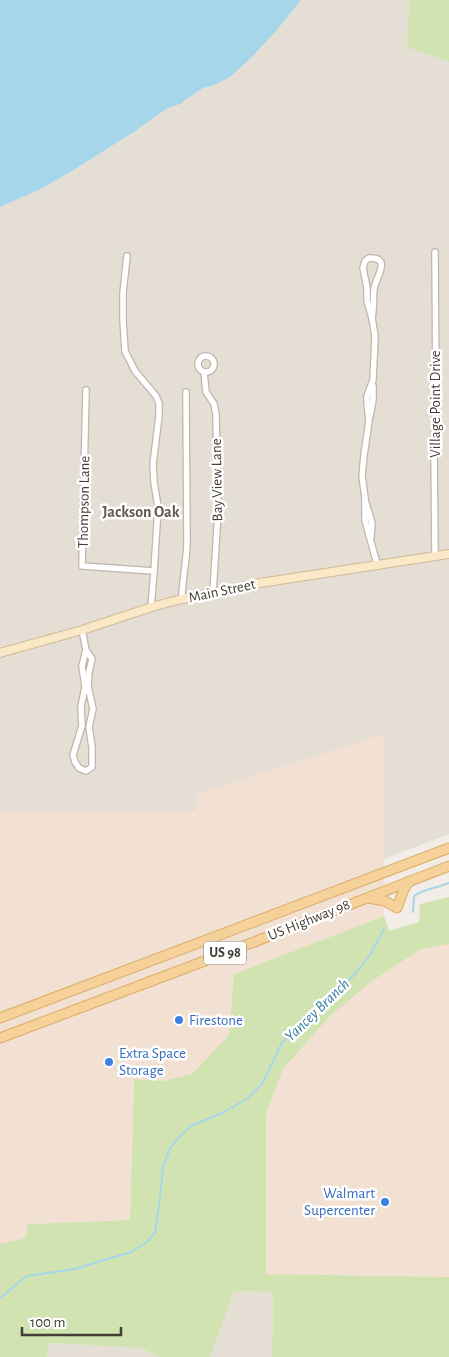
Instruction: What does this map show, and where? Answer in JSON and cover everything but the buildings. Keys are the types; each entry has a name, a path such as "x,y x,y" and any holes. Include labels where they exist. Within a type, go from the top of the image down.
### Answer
{"main road":[{"name":"Main Street","path":"0,653 82,630 151,607 213,592 377,564 449,554"},
{"name":"US Highway 98","path":"0,1018 449,848"},
{"name":"US Highway 98","path":"0,1038 449,866"},
{"path":"365,898 385,900 397,908 404,889 410,881"}],"street":[{"name":"Village Point Drive","path":"435,252 435,556"},
{"path":"127,256 123,320 125,351 134,371 159,402 153,464 158,507 151,607"},
{"path":"372,318 375,283 382,271 380,261 373,258 365,261 363,268 367,288 367,301 375,336 373,380 367,396 369,421 362,476 365,498 372,523 370,543 377,564"},
{"name":"Bay View Lane","path":"204,372 206,392 214,404 216,414 218,514 213,592"},
{"name":"Thompson Lane","path":"86,390 82,566 154,571"},
{"path":"182,599 187,542 186,392"},
{"path":"82,630 86,650 92,659 87,687 80,707 82,726 73,755 79,768 86,771 92,767 89,727 93,709 87,687"},
{"path":"82,726 89,727"},
{"path":"211,938 218,956"}],"shaded area":[{"path":"301,0 409,0 407,46 449,62 449,834 384,859 384,735 196,811 0,812 0,207 41,189 131,134 168,108 180,104 203,88 214,85 242,67 277,30"},
{"path":"384,734 384,916 234,974 229,1035 192,1074 163,1081 134,1080 130,1220 28,1224 25,1238 0,1244 0,812 196,811 197,794"},
{"path":"449,944 449,1277 266,1274 266,1114 283,1069 330,1016 372,981 421,949"},
{"path":"233,1291 273,1292 272,1357 210,1357"},
{"path":"49,1343 141,1348 160,1357 47,1357"}],"green space":[{"path":"409,0 449,0 449,62 407,47"},
{"path":"449,897 449,944 421,949 372,981 330,1016 283,1069 266,1114 266,1274 449,1277 449,1357 272,1357 273,1292 234,1291 210,1357 160,1357 141,1348 49,1343 47,1357 0,1357 0,1244 25,1238 28,1224 130,1220 134,1079 163,1081 192,1074 229,1035 234,974 384,916 389,931 419,922 420,904"}],"water":[{"path":"0,0 301,0 277,30 230,77 203,88 180,104 168,108 131,134 41,189 0,207"}],"waterway":[{"name":"Yancey Branch","path":"413,912 414,896 449,883"},
{"name":"Yancey Branch","path":"0,1298 27,1276 75,1269 131,1252 148,1241 155,1232 163,1167 170,1148 191,1126 222,1113 247,1099 262,1084 282,1043 298,1025 323,1006 356,973 370,955 384,929"}],"place":[{"name":"Firestone","path":"179,1020"},
{"name":"Extra Space Storage","path":"109,1062"},
{"name":"Walmart Supercenter","path":"385,1202"}],"district":[{"name":"Jackson Oak","path":"141,512"}]}
